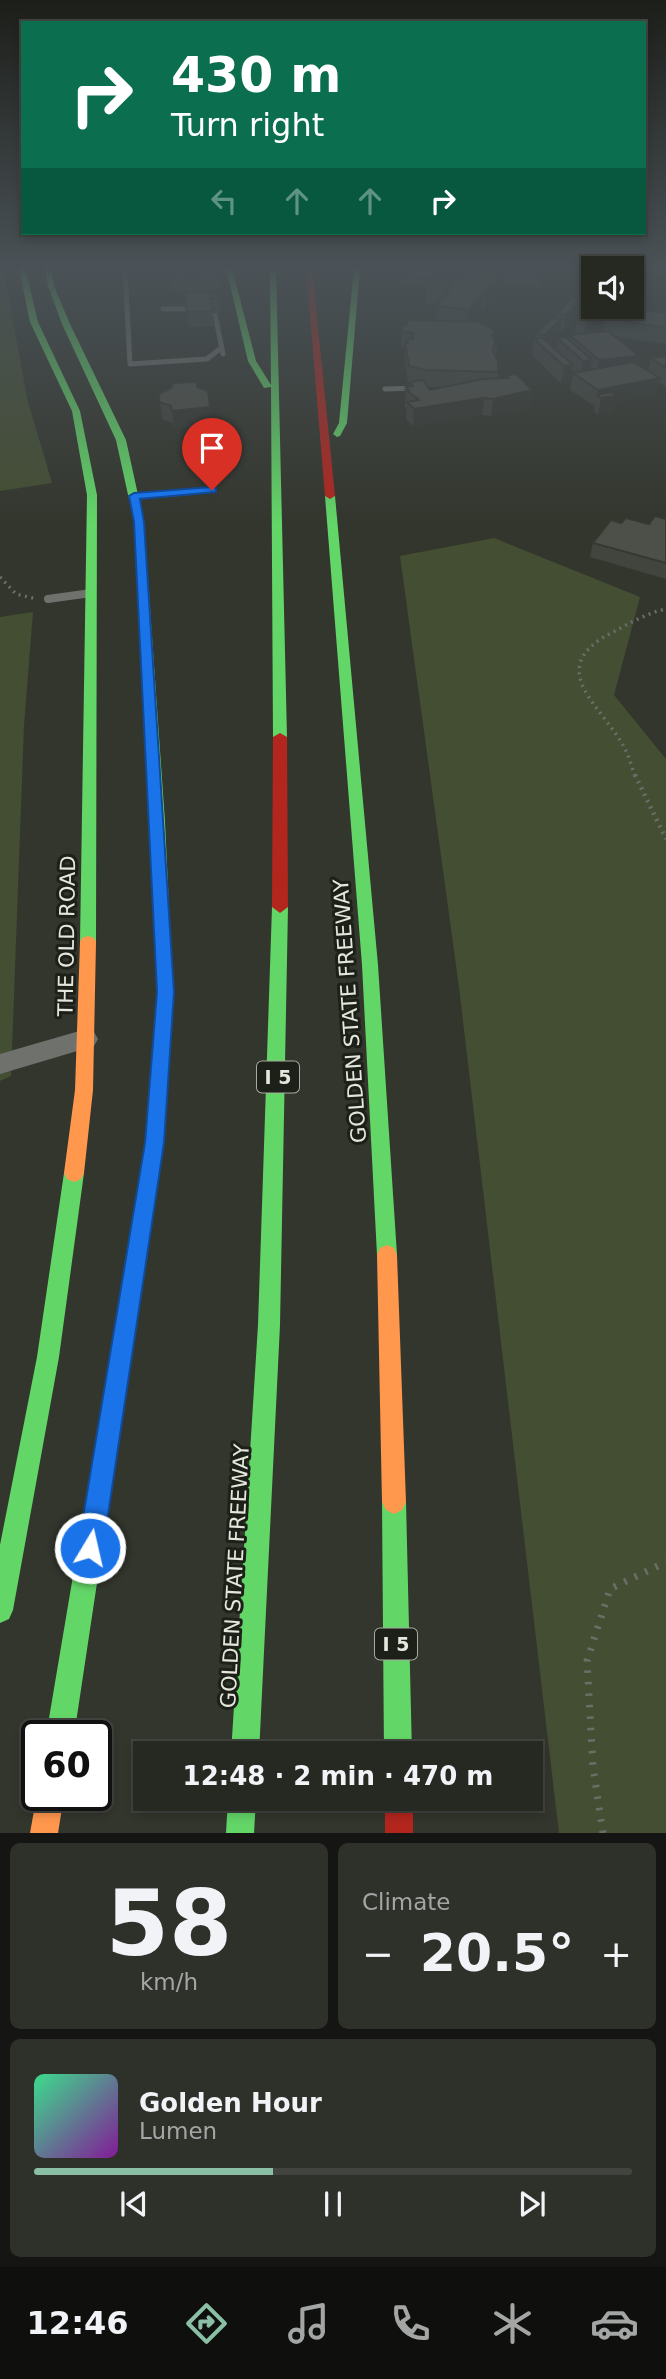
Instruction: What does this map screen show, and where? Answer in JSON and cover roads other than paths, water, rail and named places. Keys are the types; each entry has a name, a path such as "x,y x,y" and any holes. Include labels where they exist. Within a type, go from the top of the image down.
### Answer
{"main road":[{"name":"THE OLD ROAD","path":"0,1610 41,1395 69,1217 84,1090 86,1039 92,495 82,430 49,354"},
{"path":"63,1720 155,1143 165,992 164,921 140,535 121,440 80,354"},
{"name":"I 5","path":"250,354 275,400"},
{"name":"GOLDEN STATE FREEWAY","path":"246,1741 272,1265 278,1064 280,897 274,354"},
{"name":"GOLDEN STATE FREEWAY","path":"317,354 377,1065 387,1279 398,1741"},
{"path":"326,450 343,423 349,354"},
{"path":"44,1833 48,1811"},
{"path":"240,1833 241,1811"},
{"path":"398,1811 399,1833"}],"street":[{"path":"0,1064 86,1039"}],"lane":[{"path":"129,354 130,365 208,359 214,354"},
{"path":"385,389 419,387"},
{"path":"134,496 212,490"},
{"path":"48,599 91,593"}]}
